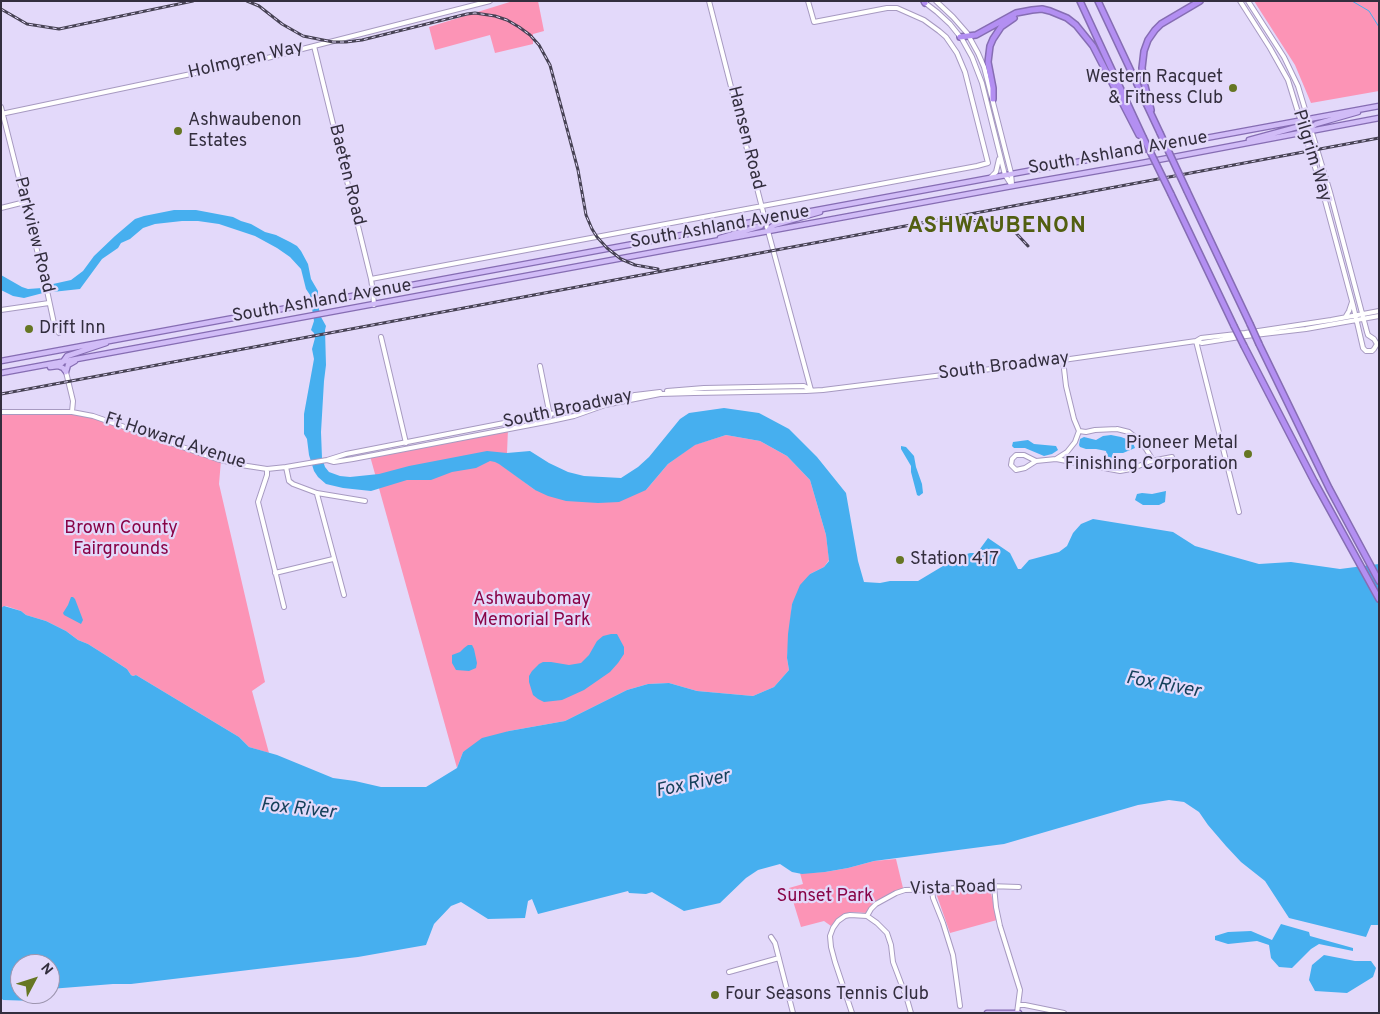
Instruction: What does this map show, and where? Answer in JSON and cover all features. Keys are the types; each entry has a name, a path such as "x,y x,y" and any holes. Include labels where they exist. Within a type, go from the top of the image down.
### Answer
{"highway":[{"path":"1080,1 1244,346 1293,441 1379,598"},
{"path":"1098,1 1308,446 1379,581"},
{"path":"1152,118 1143,75 1143,57 1146,45 1161,24 1200,1"},
{"path":"960,37 980,33 1016,13 1042,9 1067,18 1076,25 1096,50 1138,135 1143,137"},
{"path":"993,99 988,62 990,46 1001,27 1022,12"}],"main road":[{"path":"1242,144 1255,138 1297,127 1301,122 1308,119 1379,106"},
{"path":"1305,132 1366,108"},
{"path":"1311,129 1379,118"},
{"name":"South Ashland Avenue","path":"1,359 99,343 1011,173 1301,122"},
{"name":"South Ashland Avenue","path":"1,375 80,358 1305,132"},
{"path":"768,231 774,225 835,207"},
{"path":"713,242 721,237 761,226 766,219"},
{"path":"64,370 62,362 67,356 109,341"},
{"path":"1,359 85,342 99,343"},
{"path":"64,370 69,364 80,358"},
{"path":"1,375 53,366 64,370"},
{"path":"987,1013 1018,1013"}],"street":[{"name":"Holmgren Way","path":"2,114 262,59 490,1"},
{"name":"Hansen Road","path":"709,1 811,390"},
{"path":"371,279 988,163 965,72 954,48 939,31 924,20 897,8 887,8 814,22 808,1"},
{"path":"936,1 969,36 984,67 1011,173 1012,186"},
{"name":"Pilgrim Way","path":"1240,1 1280,64 1293,95 1323,193 1363,348 1368,352 1374,349 1377,344 1368,335 1330,192 1298,86 1290,68 1248,1"},
{"path":"924,2 940,14 960,37 972,57 980,76 1005,175 1012,186"},
{"name":"Baeten Road","path":"314,46 371,279 374,305"},
{"name":"Parkview Road","path":"1,108 46,286 54,328 59,333"},
{"path":"990,178 996,172 1000,157"},
{"path":"1,208 25,202"},
{"path":"1345,317 1350,312 1352,302"},
{"path":"1,310 49,303"},
{"name":"South Broadway","path":"327,460 331,462 340,461 551,421 605,406 660,394 806,391 1063,360 1196,341 1201,338 1245,333 1379,310"},
{"name":"South Broadway","path":"1196,341 1202,343 1379,316"},
{"path":"381,337 408,448"},
{"path":"1196,341 1239,512"},
{"path":"1056,459 1067,452 1075,442 1078,431 1066,386 1063,360"},
{"path":"540,366 551,421"},
{"path":"64,370 73,401 72,412"},
{"name":"South Broadway","path":"286,467 582,409 634,395 682,389 804,386 811,390"},
{"name":"Ft Howard Avenue","path":"1,412 72,412 102,419 217,459 267,469 286,467"},
{"path":"1078,431 1117,429 1129,432 1146,448 1151,461"},
{"path":"1036,461 1026,468 1016,470 1011,465 1012,459 1016,455 1036,461 1056,459 1120,471 1151,461 1172,457"},
{"path":"286,467 289,481 293,484 317,493 365,501"},
{"path":"267,469 267,475 258,502 284,607"},
{"path":"317,493 344,595"},
{"path":"276,573 333,559"},
{"path":"994,886 1000,926 1020,990 1018,1013"},
{"name":"Vista Road","path":"867,916 876,904 905,890 994,886 1019,887"},
{"path":"932,890 933,898 944,923 953,955 960,1006"},
{"path":"852,1013 835,962 830,936 835,924 845,916 850,915 867,916 886,933 891,945 893,962 911,1013"},
{"path":"770,937 775,943 793,1013"},
{"path":"729,972 779,958"},
{"path":"1018,1005 1064,1013"}],"green space":[{"path":"513,1 538,1 544,31 533,34 533,44 495,53 490,35 435,50 429,27"},
{"path":"1254,1 1379,1 1379,91 1311,103 1295,65"},
{"name":"Brown County Fairgrounds","path":"1,412 72,412 93,416 221,460 219,484 265,682 252,691 269,753 249,747 239,737 136,675 131,675 127,669 66,631 46,621 26,615 21,611 6,606 1,608"},
{"name":"Ashwaubomay Memorial Park","path":"508,429 507,453 500,464 535,490 646,490 668,464 694,445 726,435 760,441 787,456 810,480 826,535 829,560 824,567 810,574 792,604 787,658 789,670 774,687 753,696 697,691 669,683 648,684 627,690 565,721 509,731 463,752 457,768 370,456"},
{"name":"Sunset Park","path":"896,859 903,888 872,905 867,913 851,912 844,914 831,926 824,921 801,927 789,888 803,884 800,873 825,872 874,861"},
{"path":"968,889 989,890 997,920 950,933 936,893"}],"water":[{"name":"Fox River","path":"174,210 196,210 233,217 290,242 301,251 308,264 311,279 318,291 318,305 326,326 326,365 321,432 322,458 329,472 340,476 350,477 379,474 409,466 487,451 507,453 530,451 568,472 584,476 621,478 649,457 680,419 689,413 724,408 759,413 789,429 817,457 846,493 858,561 864,582 918,581 958,557 977,553 988,538 1010,553 1018,569 1021,569 1029,560 1059,552 1067,546 1073,533 1081,524 1093,519 1173,532 1195,546 1259,564 1291,562 1340,569 1379,564 1379,925 1371,925 1366,937 1289,918 1265,881 1241,862 1199,812 1184,802 1169,800 1138,805 1004,844 874,861 825,872 802,874 792,872 780,864 758,870 746,878 720,903 684,911 652,892 646,894 629,893 628,891 538,914 532,899 528,901 525,918 488,919 461,902 451,906 434,924 426,945 358,957 131,984 60,988 60,954 10,954 10,1000 3,1000 1,998 1,608 4,606 46,621 66,631 127,669 131,675 136,675 239,737 249,747 277,755 333,778 381,787 426,787 457,768 463,752 482,738 565,721 627,690 648,684 669,683 697,691 753,696 774,687 789,670 787,658 788,634 792,604 800,585 810,574 824,567 829,561 826,535 810,480 787,456 760,441 726,435 695,445 668,464 646,490 619,502 566,501 548,496 535,490 499,464 490,461 476,468 452,472 431,480 407,480 371,491 326,484 314,471 307,439 304,434 304,414 314,359 312,349 315,338 311,330 314,321 310,295 306,289 301,269 290,257 277,248 255,236 219,224 182,221 155,224 143,228 102,259 80,289 43,293 24,298 13,296 1,290 1,275 28,289 42,288 71,280 83,271 94,256 115,236 135,219"},
{"path":"1111,435 1129,440 1135,448 1123,453 1113,453 1111,460 1108,460 1106,451 1086,449 1079,445 1080,439 1084,437 1096,440 1103,436"},
{"path":"1028,440 1034,444 1056,446 1058,450 1044,456 1025,448 1014,448 1012,446 1013,442"},
{"path":"901,446 906,447 914,456 922,484 923,493 919,496 917,495 911,466"},
{"path":"1166,491 1165,502 1159,505 1143,505 1135,500 1137,494 1152,494"},
{"path":"71,597 75,599 83,620 81,624 63,613"},
{"path":"617,634 624,647 624,654 610,672 584,690 562,700 544,702 533,695 529,676 539,664 543,662 569,665 581,663 589,655 597,641 603,636"},
{"path":"468,645 472,645 474,649 477,663 476,668 469,671 456,670 452,663 452,655 460,652"},
{"path":"1281,924 1309,932 1310,936 1353,948 1353,951 1319,944 1311,949 1292,968 1279,967 1271,958 1269,945 1257,941 1228,944 1215,940 1215,936 1228,932 1251,931 1272,940"},
{"path":"1324,955 1355,961 1371,961 1376,968 1373,977 1347,993 1315,991 1309,980 1312,965"}],"waterway":[{"path":"1352,1 1369,11 1379,27"}],"railway":[{"path":"1,9 27,24 59,29 193,1"},
{"path":"247,1 259,6 282,24 303,36 333,42 362,40 475,13 495,16 519,27 539,45 550,65 578,170 586,215 592,229 607,248 621,259 635,265 658,269"},
{"path":"1,394 1379,138"},
{"path":"966,221 987,220 999,223 1015,232 1028,246"}],"place":[{"name":"Western Racquet & Fitness Club","path":"1233,88"},
{"name":"Ashwaubenon Estates","path":"178,131"},
{"name":"Drift Inn","path":"29,329"},
{"name":"Pioneer Metal Finishing Corporation","path":"1248,454"},
{"name":"Station 417","path":"900,560"},
{"name":"Four Seasons Tennis Club","path":"715,995"}],"district":[{"name":"ASHWAUBENON","path":"997,228"}]}
